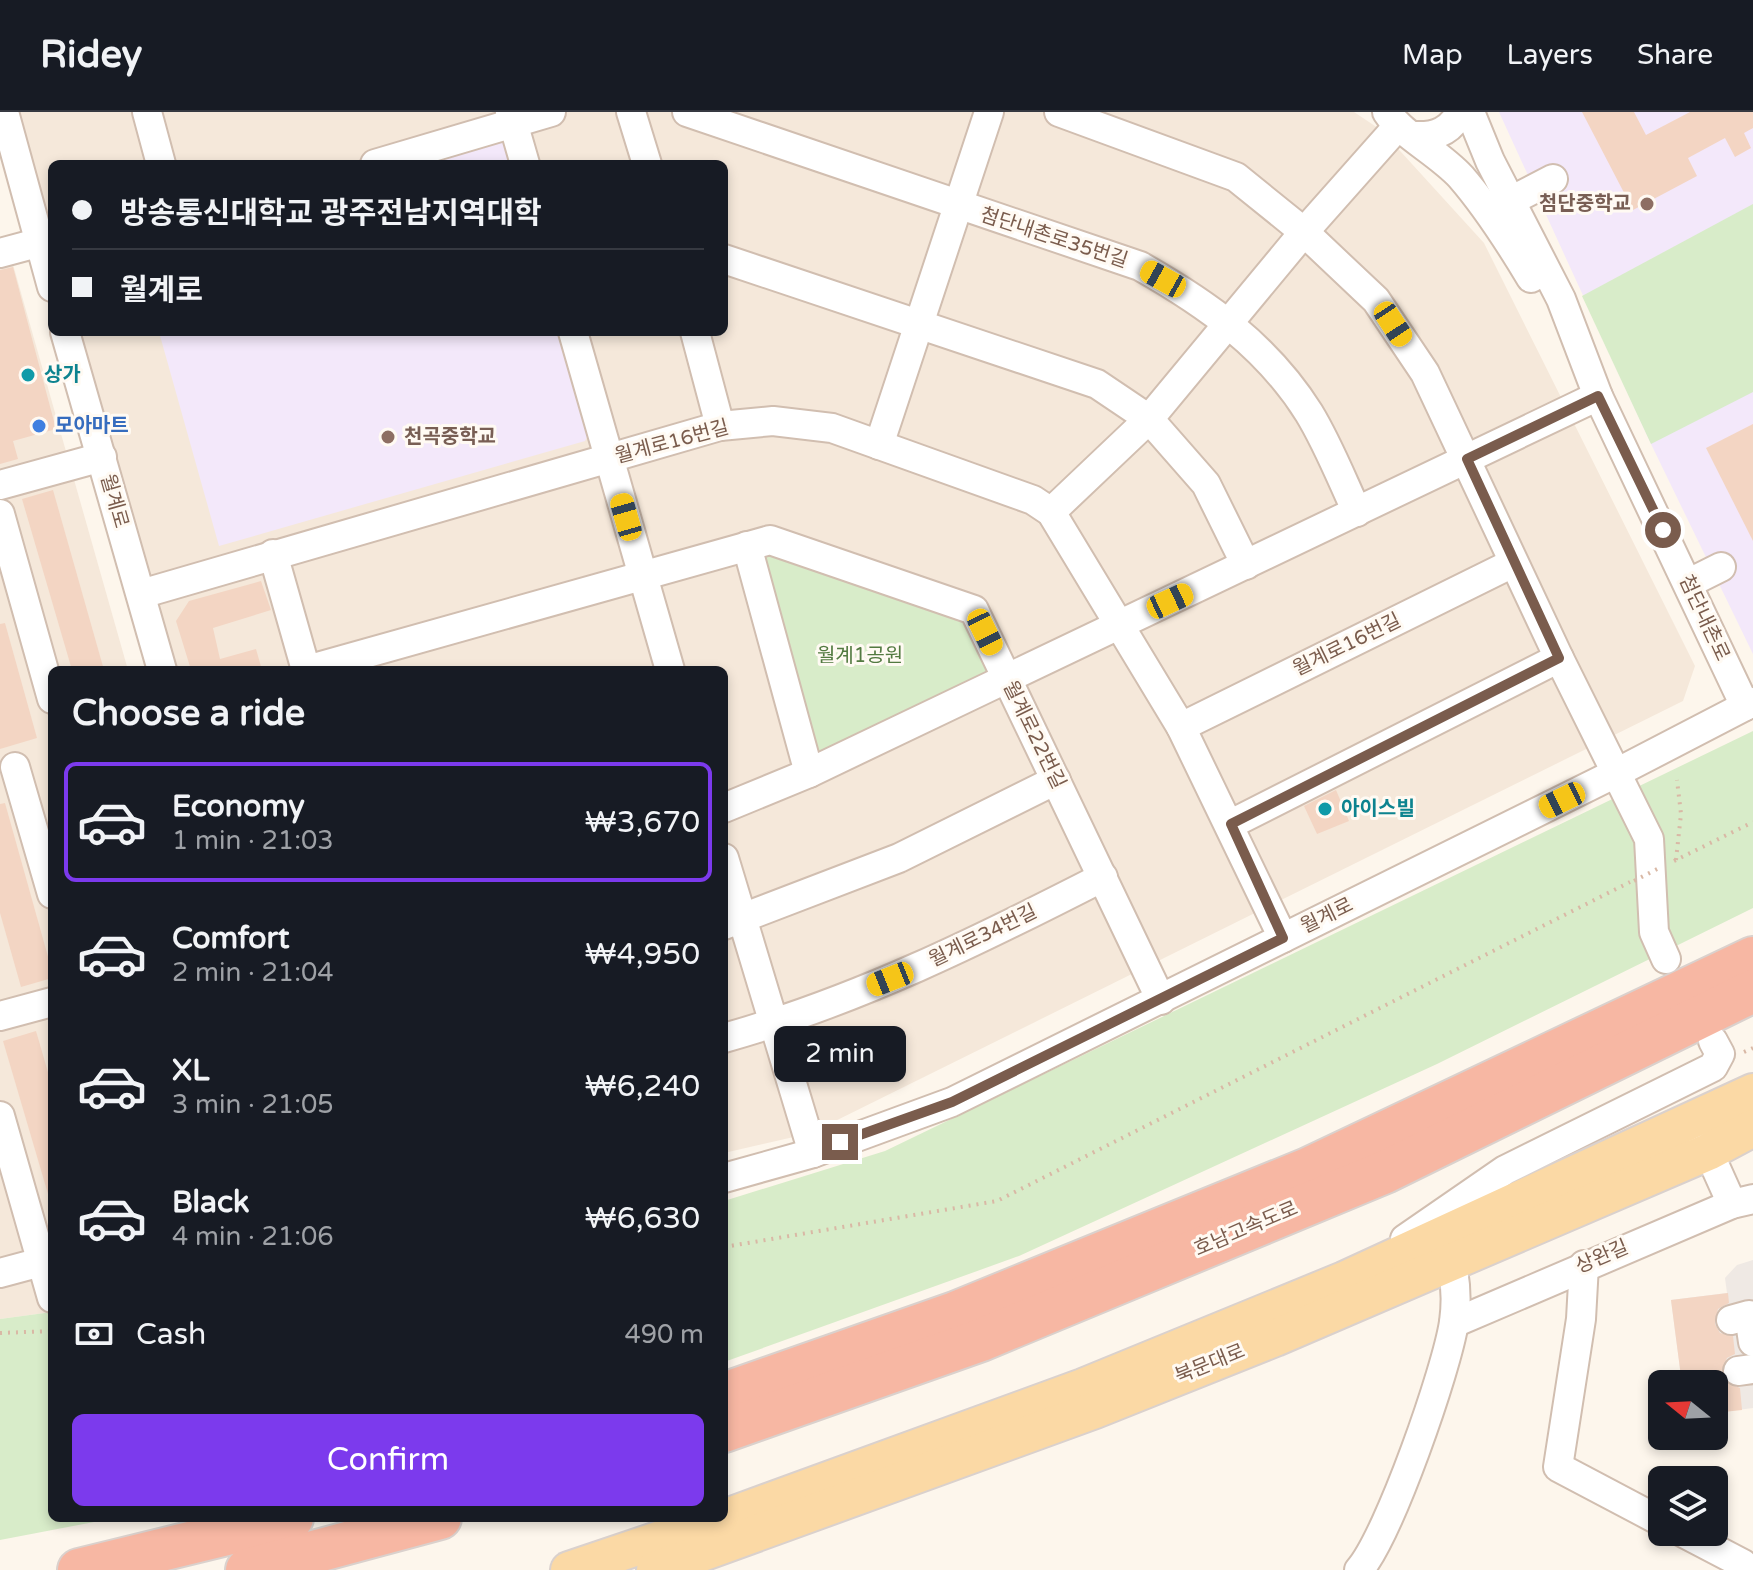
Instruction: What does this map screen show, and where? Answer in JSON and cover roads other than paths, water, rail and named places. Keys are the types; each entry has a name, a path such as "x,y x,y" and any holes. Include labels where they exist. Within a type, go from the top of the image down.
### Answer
{"highway":[{"name":"호남고속도로","path":"728,1393 955,1313 1308,1169 1753,958"},
{"name":"호남고속도로","path":"728,1430 981,1340 1385,1172 1734,1009"},
{"path":"79,1570 276,1522"},
{"path":"247,1570 425,1522"}],"main road":[{"name":"북문대로","path":"655,1570 1095,1410 1275,1338 1451,1261 1701,1136 1753,1092"},
{"name":"북문대로","path":"728,1517 1083,1387 1701,1136 1753,1128"},
{"name":"북문대로","path":"569,1570 712,1522"}],"street":[{"path":"0,253 47,262 4,112"},
{"path":"147,112 160,160"},
{"path":"387,160 512,118 551,112"},
{"path":"631,112 646,160"},
{"name":"첨단내촌로35번길","path":"687,112 726,118 958,207 1140,266 1230,323 1276,368 1310,414 1357,512"},
{"name":"첨단내촌로35번길","path":"879,445 989,112"},
{"path":"1059,112 1236,177 1304,232 1376,300 1425,373 1513,563 1649,839 1654,932 1666,959"},
{"path":"1395,120 1439,134 1450,127 1460,112"},
{"path":"1470,112 1499,207"},
{"path":"512,118 524,160"},
{"path":"1283,938 1231,824 1181,727 1051,512 1149,419 1395,120"},
{"path":"1395,120 1499,207"},
{"path":"1499,207 1553,179"},
{"name":"첨단내촌로","path":"1499,207 1561,299 1580,356 1598,396 1749,704"},
{"path":"728,260 1097,384 1149,419 1206,484 1246,565"},
{"name":"월계로","path":"66,336 161,666"},
{"path":"574,336 669,666"},
{"path":"696,336 720,426"},
{"path":"728,806 809,773 1598,396"},
{"name":"월계로16번길","path":"141,594 720,426 773,421 832,428 1033,500 1051,512"},
{"path":"0,485 102,457"},
{"path":"0,514 48,685"},
{"name":"월계로22번길","path":"643,576 770,540 974,610 1161,1000"},
{"path":"747,546 809,773"},
{"path":"273,554 305,666"},
{"name":"월계로16번길","path":"1181,727 1513,563"},
{"path":"1689,583 1721,567"},
{"path":"320,666 643,576"},
{"path":"1231,824 1559,658"},
{"name":"월계로","path":"728,1177 813,1153 952,1102 1749,704"},
{"path":"15,767 48,880"},
{"path":"733,922 899,858 1056,780"},
{"name":"월계로34번길","path":"728,1037 772,1025 948,956 1103,877"},
{"path":"728,886 733,922 772,1025 813,1153"},
{"path":"1,1013 48,1005"},
{"path":"1344,1280 1505,1170 1713,1067 1734,1009"},
{"path":"0,1116 48,1285"},
{"path":"1701,1136 1742,1201"},
{"name":"상완길","path":"1454,1323 1584,1265 1742,1201"},
{"path":"1359,1570 1388,1514 1442,1370 1454,1323 1456,1283 1451,1261"},
{"path":"0,1273 41,1262"},
{"path":"1584,1265 1581,1319 1558,1467 1648,1515"},
{"path":"1709,1546 1743,1564"}],"place":[{"name":"첨단중학교","path":"1647,204"},
{"name":"상가","path":"28,375"},
{"name":"모아마트","path":"39,426"},
{"name":"천곡중학교","path":"388,437"},
{"name":"아이스빌","path":"1325,809"}],"park label":[{"name":"월계1공원","path":"860,656"}]}
